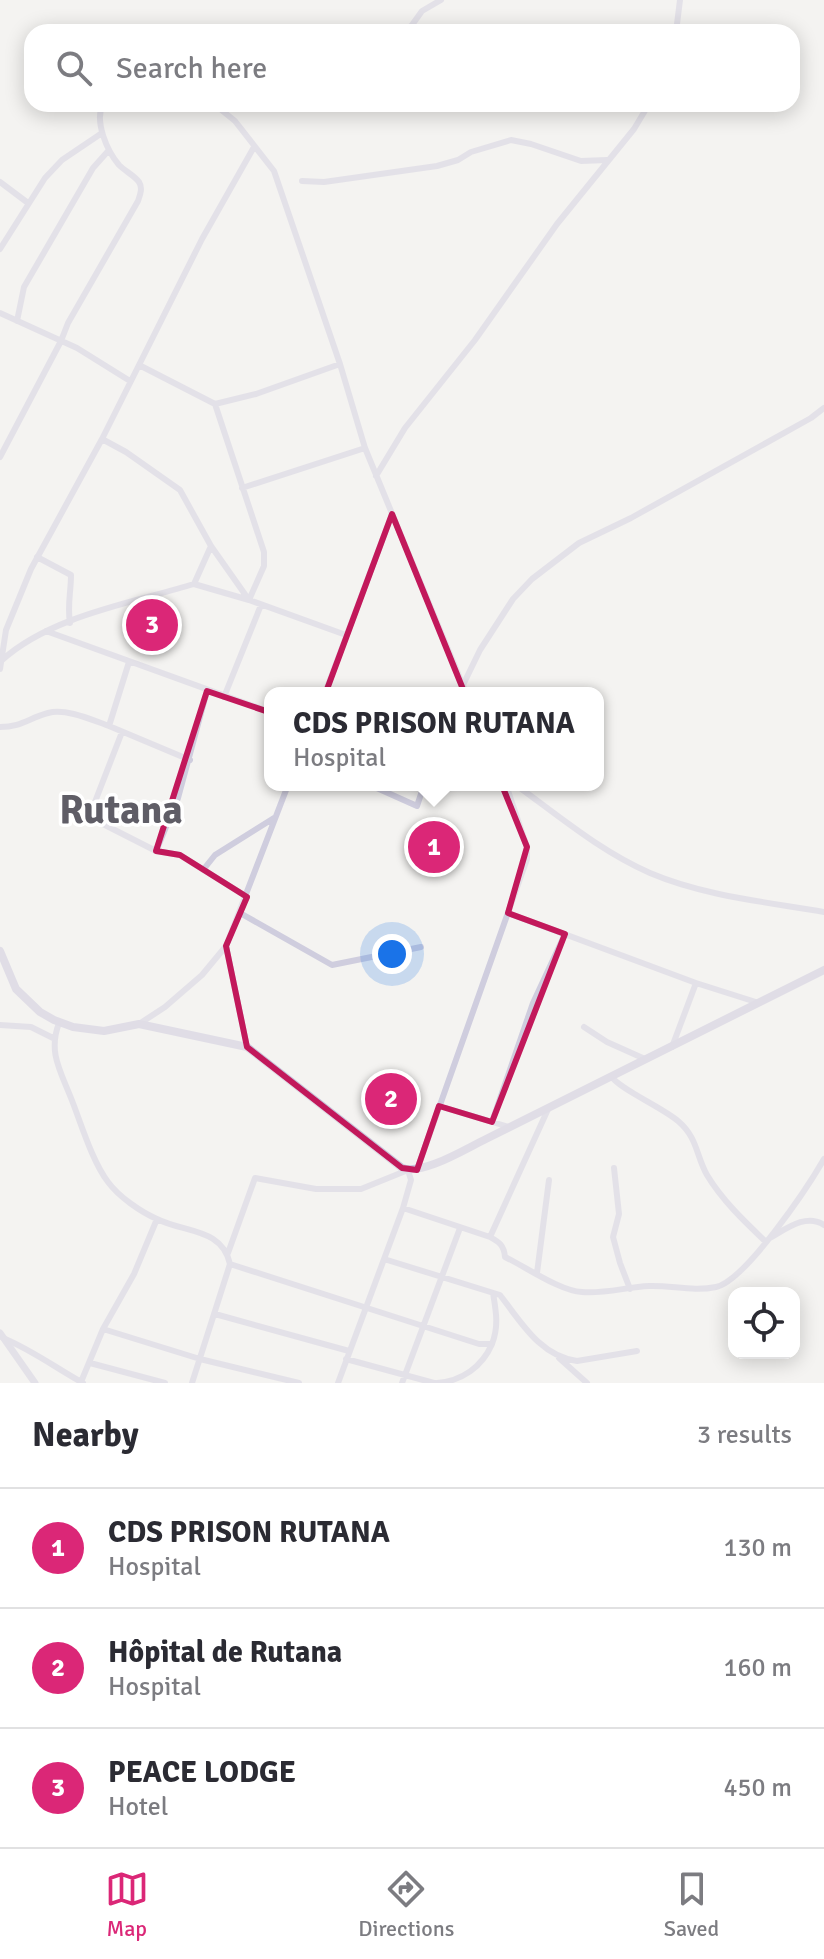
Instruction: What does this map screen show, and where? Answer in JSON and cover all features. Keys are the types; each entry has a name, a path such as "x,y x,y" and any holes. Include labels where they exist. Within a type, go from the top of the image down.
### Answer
{"main road":[{"path":"0,951 16,989 40,1012 59,1023 104,1031 139,1024 247,1047 402,1168 413,1170 509,1127 824,970"}],"street":[{"path":"413,24 422,11 441,0"},
{"path":"677,24 680,0"},
{"path":"0,457 68,323 138,201 140,183 117,163 109,150 102,133 100,112"},
{"path":"224,112 235,121 274,171 340,364 365,448 463,687"},
{"path":"376,476 405,428 475,340 513,283 526,270 557,224 644,112"},
{"path":"0,249 45,178 62,160 102,133"},
{"path":"302,181 324,182 437,166 511,140 581,161 607,160"},
{"path":"1,665 3,630 37,557 102,439 202,239 254,147"},
{"path":"17,321 24,287 93,168 109,150"},
{"path":"0,182 28,203"},
{"path":"0,313 61,341 130,381"},
{"path":"139,365 215,404 256,394 340,364"},
{"path":"215,404 264,552 264,566 249,600"},
{"path":"465,687 480,650 513,599 579,543 631,518 824,408"},
{"path":"102,439 180,490 211,546 249,600"},
{"path":"242,488 365,448"},
{"path":"327,687 392,514"},
{"path":"194,584 211,546"},
{"path":"37,557 71,575 67,607 70,623"},
{"path":"1,665 19,645 46,631 194,584 346,635"},
{"path":"224,697 261,605"},
{"path":"46,631 264,710"},
{"path":"109,726 129,662"},
{"path":"156,851 178,798 207,691"},
{"path":"0,727 16,727 50,712 73,714 190,760"},
{"path":"122,732 93,807 93,816 156,851 180,855 247,897"},
{"path":"139,1024 165,1007 202,975 226,946 285,791"},
{"path":"383,791 417,806 422,791"},
{"path":"338,1383 527,859 527,847 508,791"},
{"path":"524,791 604,849 651,874 711,892 824,912"},
{"path":"203,870 215,855 274,818"},
{"path":"240,913 332,965 421,947"},
{"path":"508,913 696,983 759,1003"},
{"path":"492,1122 533,1003 565,934"},
{"path":"226,946 247,1047"},
{"path":"672,1047 696,983"},
{"path":"59,1023 53,1038 54,1055 108,1182 132,1204 157,1219 215,1239 226,1249 230,1264 192,1383"},
{"path":"0,1025 31,1027 53,1038"},
{"path":"584,1027 607,1042 645,1059"},
{"path":"611,1076 614,1081 644,1097 679,1122 692,1138 705,1172 719,1193 766,1240"},
{"path":"439,1106 509,1127"},
{"path":"490,1237 549,1107"},
{"path":"403,1208 490,1237 505,1249 505,1257 568,1289 581,1292 652,1286 680,1290 717,1287 729,1282 753,1259 824,1159"},
{"path":"614,1168 619,1214 613,1237 630,1289"},
{"path":"227,1254 255,1178 316,1189 361,1189 413,1170"},
{"path":"537,1273 549,1180"},
{"path":"2,1336 32,1350 54,1367 82,1382 103,1329 134,1274 157,1219"},
{"path":"766,1240 800,1222 817,1220 824,1225"},
{"path":"402,1383 460,1228"},
{"path":"384,1259 500,1295 512,1315 542,1346 587,1383"},
{"path":"230,1264 479,1344 492,1344"},
{"path":"346,1359 436,1383 476,1369 486,1358 498,1319 493,1293"},
{"path":"215,1314 349,1351"},
{"path":"103,1329 200,1359 299,1383"},
{"path":"2,1336 35,1383"},
{"path":"556,1355 577,1361 637,1351"},
{"path":"90,1363 165,1383"}],"highlighted area":[{"path":"392,514 527,847 508,913 565,934 492,1122 439,1106 417,1170 402,1168 247,1047 226,946 247,897 180,855 156,851 207,691 313,727"}],"place":[{"name":"PEACE LODGE","path":"152,625"},
{"name":"CDS PRISON RUTANA","path":"434,847"},
{"name":"Hôpital de Rutana","path":"391,1099"}],"district":[{"name":"Rutana","path":"121,810"}]}
